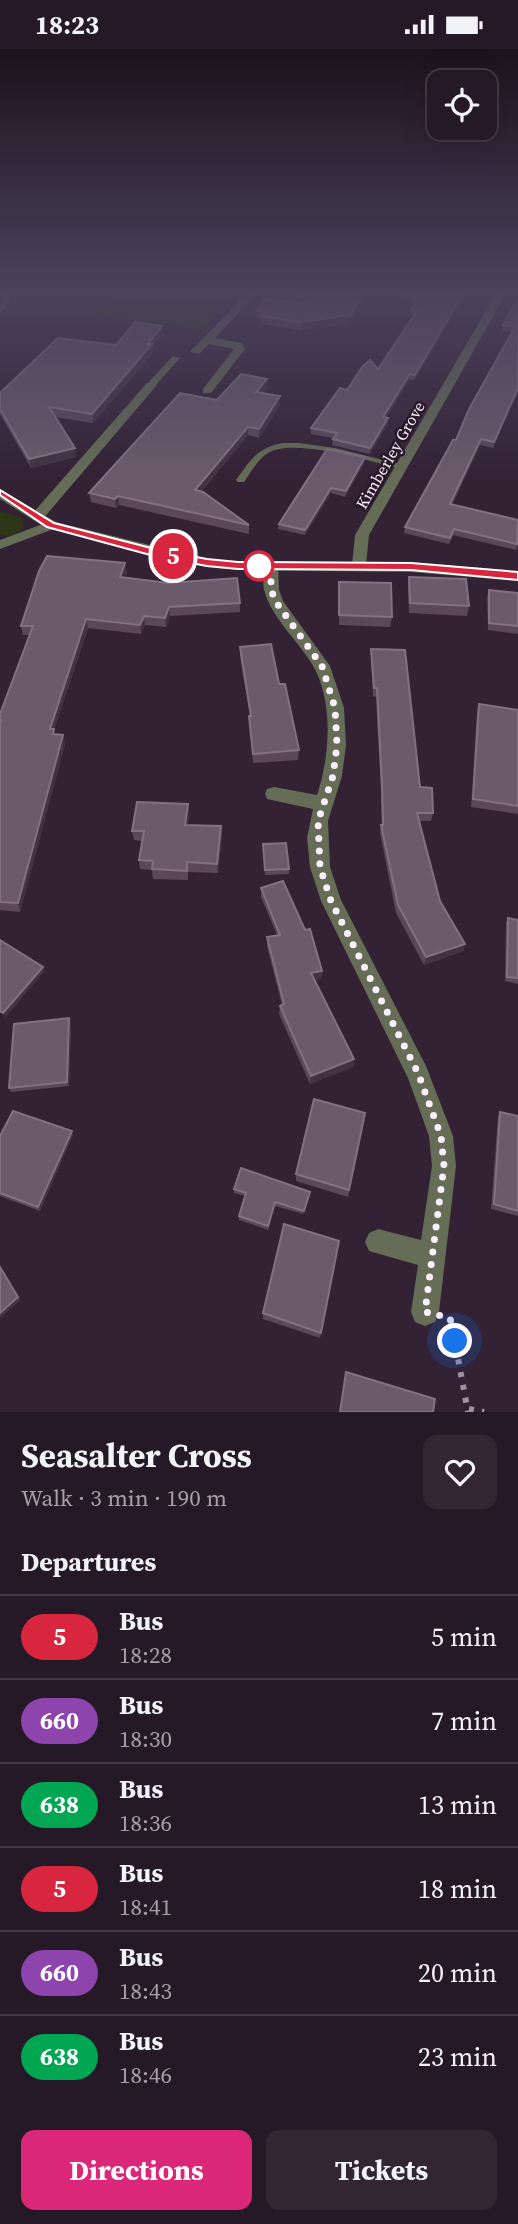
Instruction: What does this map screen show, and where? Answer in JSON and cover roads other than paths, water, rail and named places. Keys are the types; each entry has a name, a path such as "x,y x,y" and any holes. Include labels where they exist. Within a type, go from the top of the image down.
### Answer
{"street":[{"path":"207,391 235,356"},
{"name":"Kimberley Grove","path":"359,565 362,535 465,356"},
{"path":"37,517 150,386"},
{"path":"0,493 51,525 207,563 271,566 359,565 518,576"},
{"path":"0,545 51,525"},
{"path":"271,566 271,590 276,602 322,666 335,708 337,745 333,776 318,821 320,867 331,901 418,1073 441,1136 444,1166 425,1312"},
{"path":"274,794 324,804"},
{"path":"378,1242 433,1256"}],"lane":[{"path":"150,386 176,359"},
{"path":"241,480 259,455 284,445 312,447 402,465"}]}
